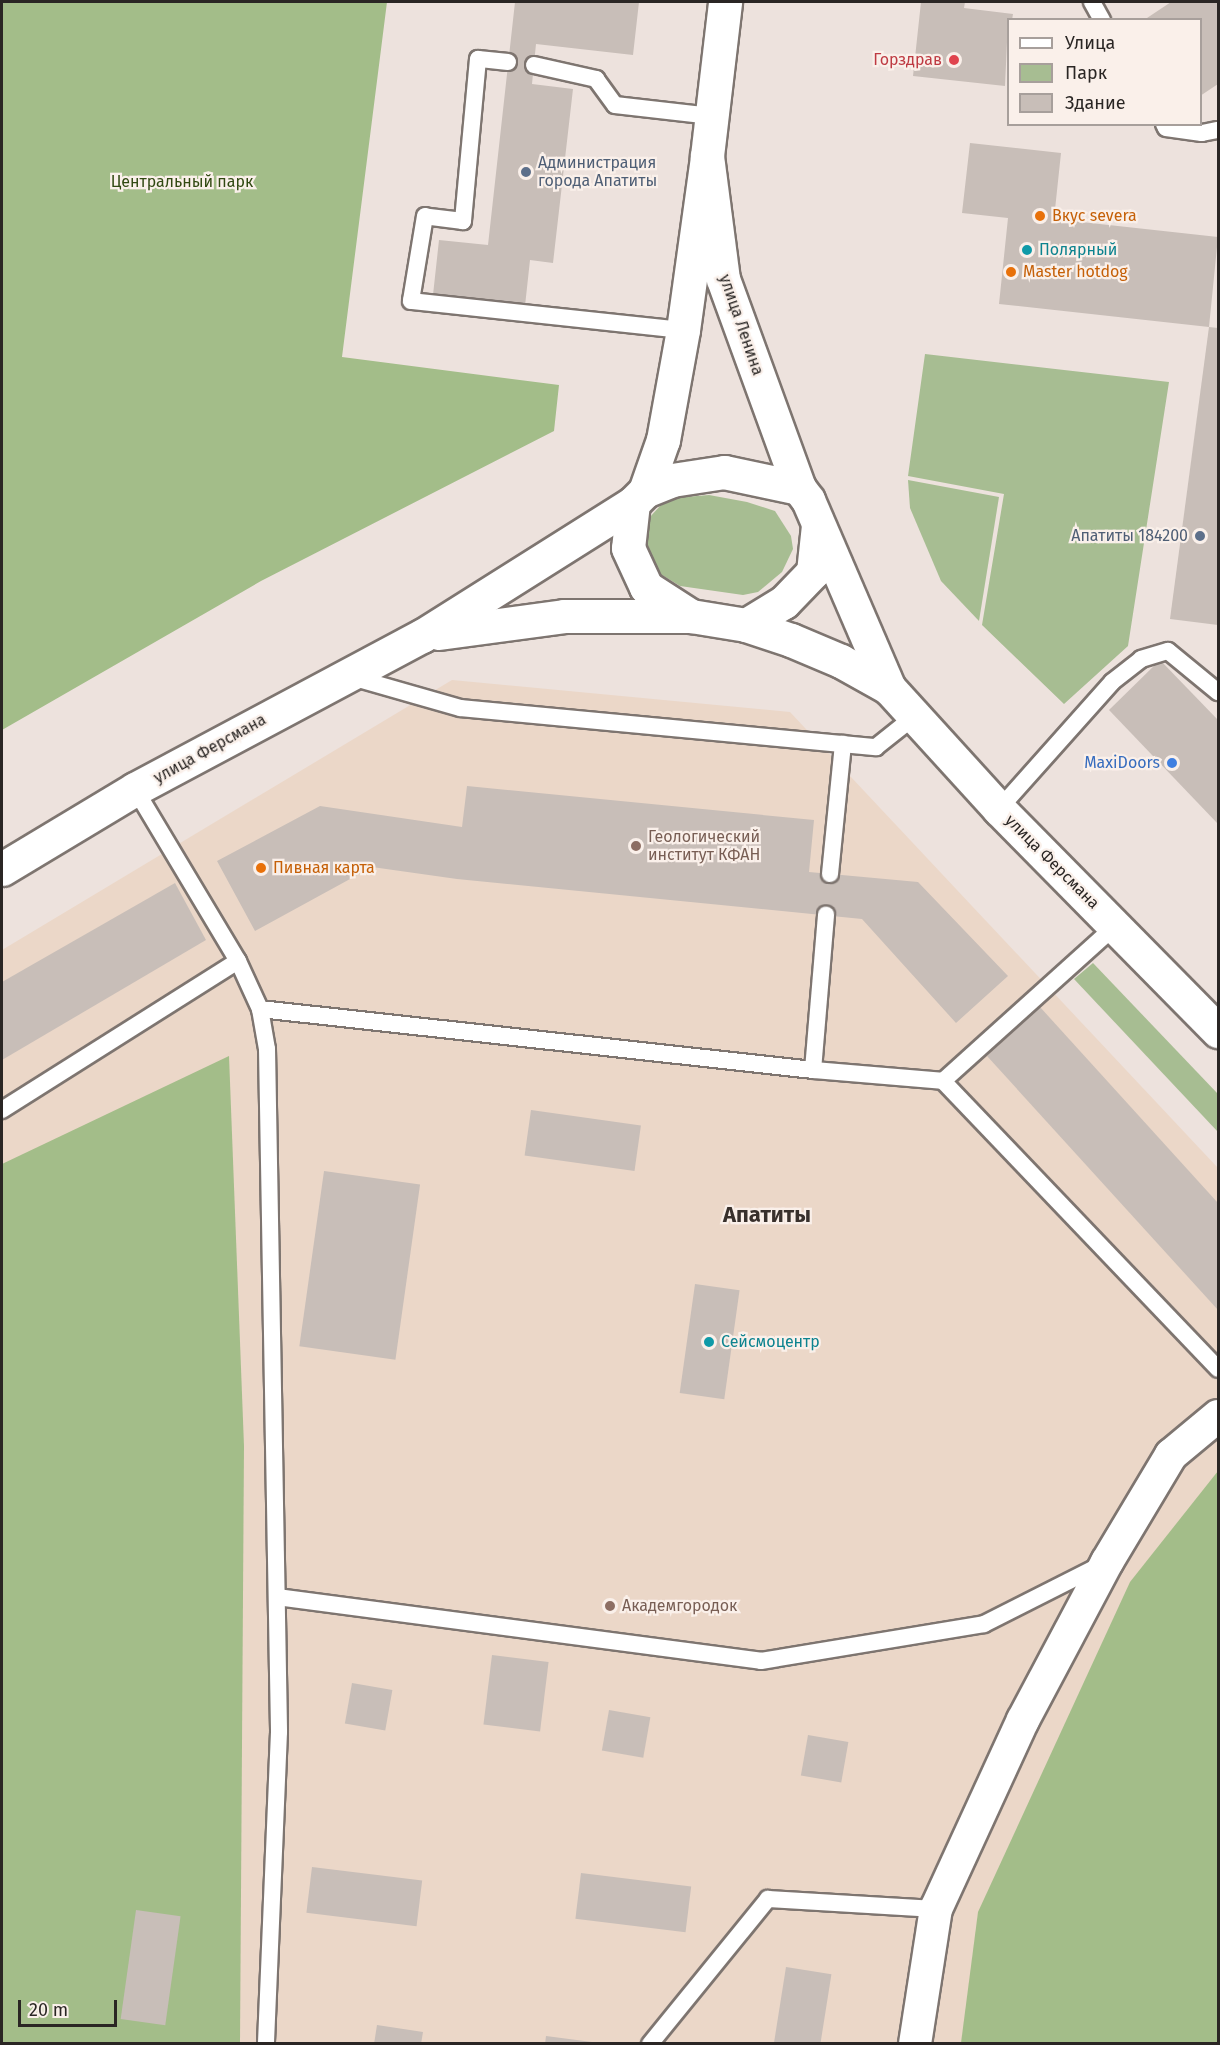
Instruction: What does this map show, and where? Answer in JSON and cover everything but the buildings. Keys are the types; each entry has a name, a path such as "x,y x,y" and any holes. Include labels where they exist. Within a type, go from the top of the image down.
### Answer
{"street":[{"name":"улица Ленина","path":"639,497 663,440 682,330 707,156 725,2"},
{"name":"улица Ленина","path":"707,156 723,279 799,488"},
{"path":"724,472 799,488 818,524 813,572 784,602 746,625 691,616 646,587 628,548 639,497 672,480 724,472"},
{"name":"улица Ферсмана","path":"2,869 135,789 422,636 639,497"},
{"name":"улица Ферсмана","path":"818,524 889,688"},
{"name":"улица Ферсмана","path":"422,636 474,626 564,616 691,616"},
{"name":"улица Ферсмана","path":"746,625 841,661 889,688 999,809 1116,925 1218,1031"},
{"path":"915,2043 936,1909 1023,1720 1107,1562 1171,1455 1218,1416"}],"lane":[{"path":"1092,2 1101,18"},
{"path":"508,62 478,59 463,221 425,216 411,301 682,330"},
{"path":"534,65 596,80 615,105 711,116"},
{"path":"1165,126 1202,133 1218,130"},
{"path":"999,809 1112,682 1141,659 1168,651 1218,692"},
{"path":"348,676 460,708 876,747 915,716"},
{"path":"830,874 843,744"},
{"path":"135,789 238,961 260,1008 267,1049 279,1732 266,2043"},
{"path":"813,1070 826,915"},
{"path":"943,1081 1116,925"},
{"path":"2,1110 238,961"},
{"path":"260,1008 813,1070 943,1081 1218,1369"},
{"path":"277,1598 761,1661 984,1624 1107,1562"},
{"path":"650,2043 768,1899 936,1909"}],"shaded area":[{"name":"Академгородок","path":"452,680 790,712 1218,1168 1218,2043 2,2043 2,950"}],"green space":[{"name":"Центральный парк","path":"2,2 387,2 342,357 559,385 554,431 261,581 2,730"},
{"path":"925,354 1169,382 1128,646 1064,704 982,625 1004,494 908,476"},
{"path":"908,480 999,497 979,621 941,581 910,508"},
{"path":"709,495 747,502 775,511 791,536 793,549 782,572 758,592 743,595 680,586 654,570 644,550 649,518 660,506 674,498"},
{"path":"1093,963 1218,1094 1218,1132 1074,979"},
{"path":"229,1056 244,1446 240,2043 2,2044 2,1164"},
{"path":"1218,1471 1218,2043 961,2043 978,1912 1130,1582"}],"place":[{"name":"Горздрав","path":"954,60"},
{"name":"Администрация города Апатиты","path":"526,172"},
{"name":"Вкус severa","path":"1040,216"},
{"name":"Полярный","path":"1027,250"},
{"name":"Master hotdog","path":"1011,272"},
{"name":"Апатиты 184200","path":"1200,536"},
{"name":"MaxiDoors","path":"1172,763"},
{"name":"Геологический институт КФАН","path":"636,846"},
{"name":"Пивная карта","path":"261,868"},
{"name":"Сейсмоцентр","path":"709,1342"},
{"name":"Академгородок","path":"610,1606"}],"district":[{"name":"Апатиты","path":"767,1215"}]}
